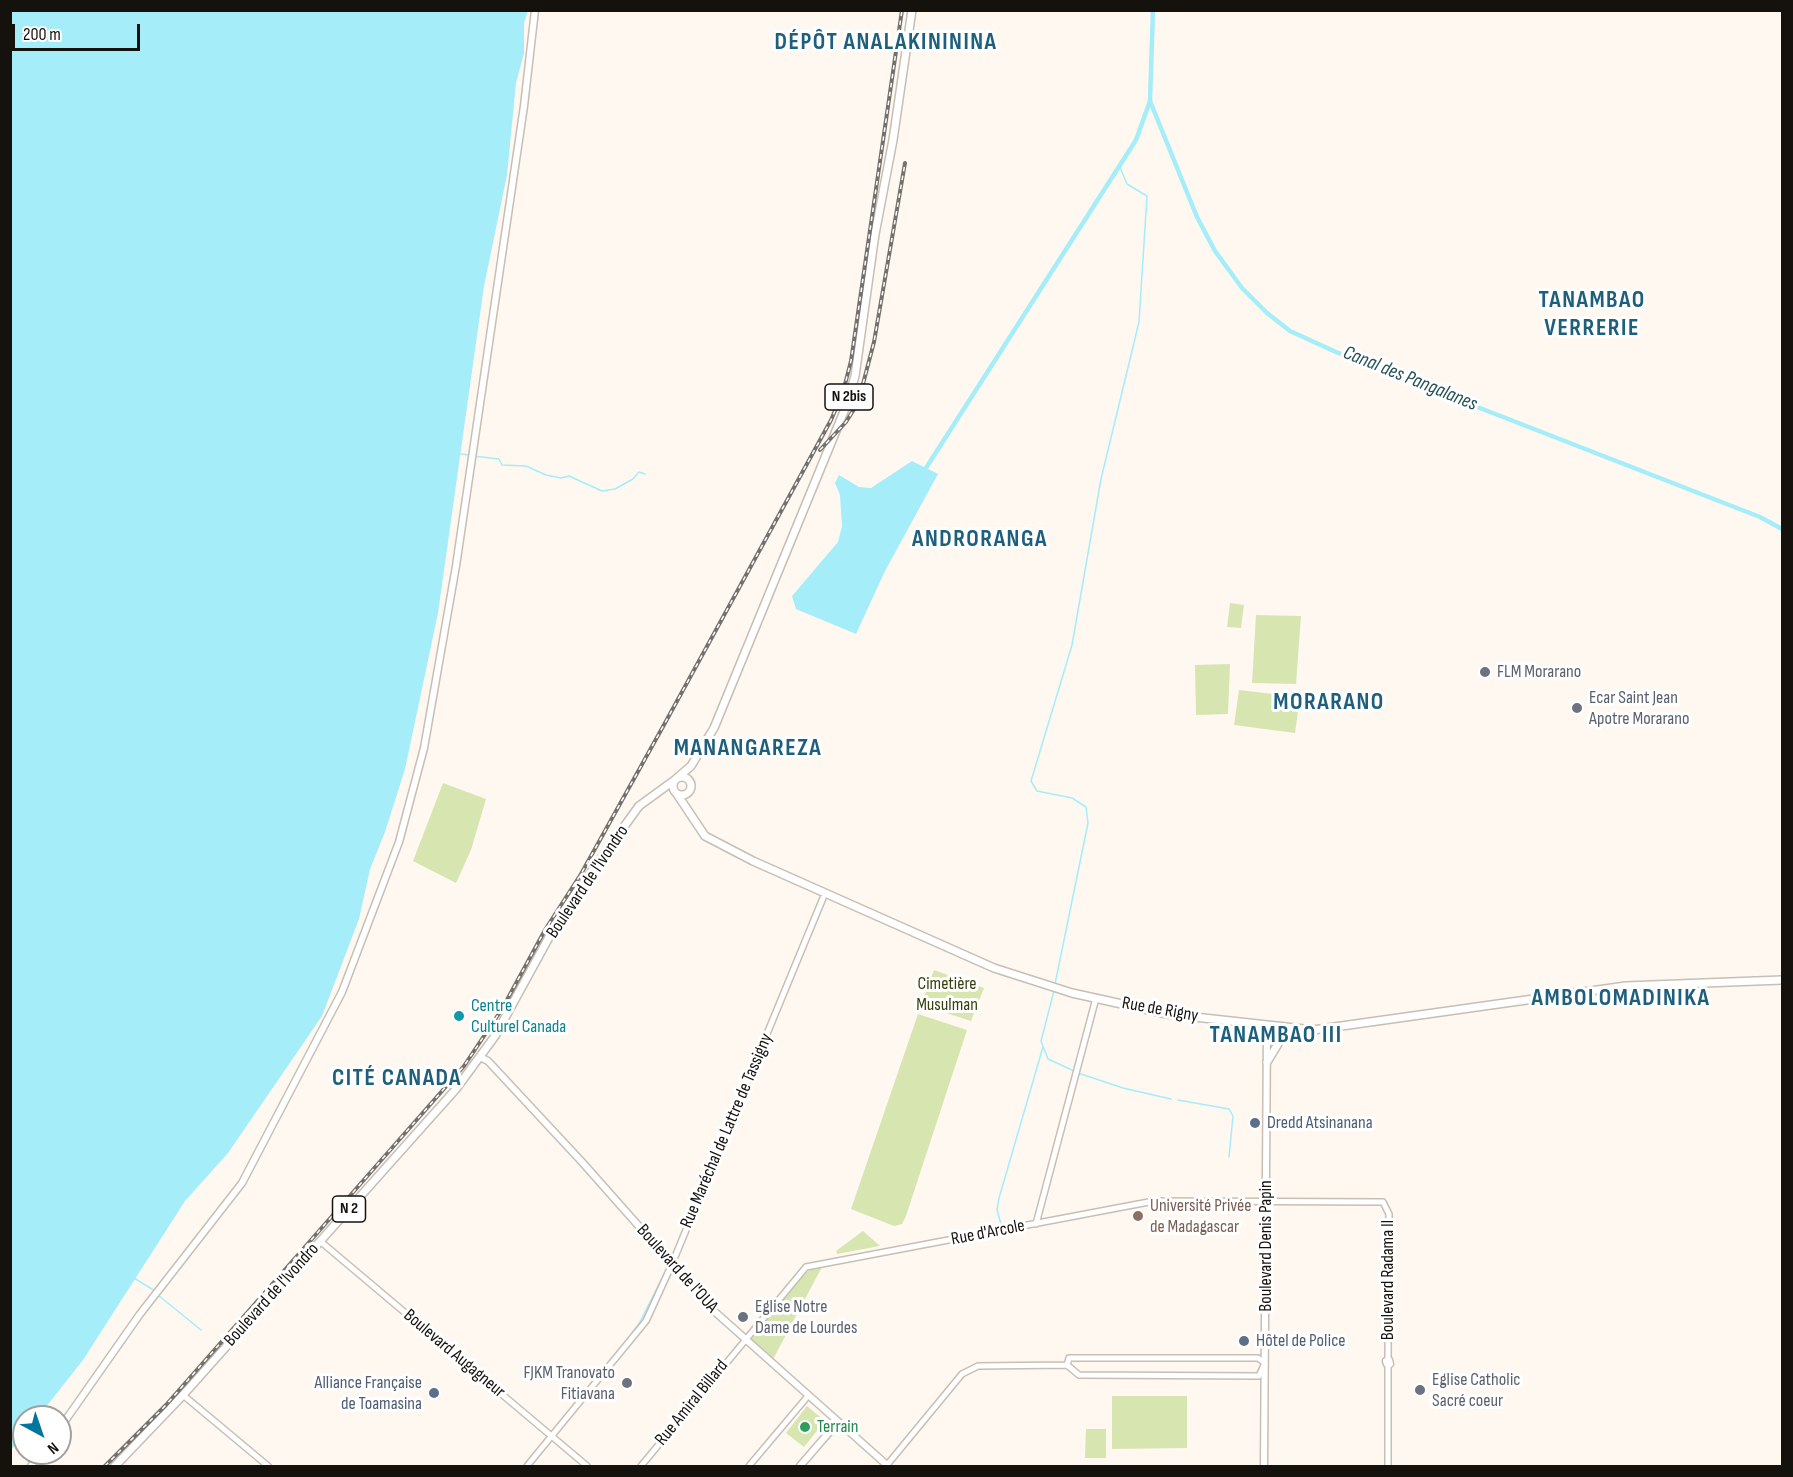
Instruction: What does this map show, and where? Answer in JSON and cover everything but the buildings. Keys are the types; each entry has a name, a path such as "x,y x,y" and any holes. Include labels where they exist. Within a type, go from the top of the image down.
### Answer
{"main road":[{"path":"72,1411 140,1314 242,1183 342,992 399,842 424,747 456,566 524,106 535,10"},
{"name":"N 2bis","path":"697,758 714,728 847,404 855,376 875,234 893,140 912,10"},
{"path":"689,811 697,758"},
{"name":"Boulevard de l'Ivondro","path":"115,1467 183,1395 436,1112 480,1056 518,998 565,908 639,806 677,779 697,758"},
{"path":"677,793 673,786 677,779 686,777 691,787"},
{"path":"651,796 663,791 683,795 691,787"},
{"name":"Rue de Rigny","path":"677,793 705,836 753,861 994,968 1096,998 1167,1014 1298,1029 1347,1027 1626,987 1782,981"},
{"name":"Boulevard Denis Papin","path":"1264,1467 1267,1026"},
{"path":"1267,1062 1281,1039 1298,1029"},
{"name":"Boulevard de l'OUA","path":"480,1056 488,1061 582,1162 672,1264 744,1340 887,1466"},
{"path":"800,1467 838,1422"}],"street":[{"name":"Rue Maréchal de Lattre de Tassigny","path":"526,1467 646,1321 672,1264 823,898"},
{"path":"1036,1224 1096,998"},
{"name":"Rue d'Arcole","path":"744,1340 801,1272 815,1263 1154,1201 1383,1202"},
{"name":"Boulevard Radama II","path":"1383,1202 1389,1214 1388,1467"},
{"name":"Boulevard Augagneur","path":"320,1241 587,1467"},
{"name":"Rue Amiral Billard","path":"641,1467 744,1340"},
{"path":"887,1466 967,1370 978,1366 1067,1365 1079,1375 1259,1376 1265,1363 1258,1358 1069,1358 1067,1365"},
{"path":"183,1395 268,1467"},
{"path":"749,1467 808,1396"}],"green space":[{"path":"1230,603 1244,605 1241,628 1227,627"},
{"path":"1256,615 1301,616 1296,684 1252,683"},
{"path":"1230,664 1228,714 1196,715 1195,665"},
{"path":"1239,690 1300,697 1295,733 1234,725"},
{"path":"443,783 486,799 471,850 456,883 413,861"},
{"name":"Cimetière Musulman","path":"934,970 984,988 971,1021 921,1005"},
{"path":"918,1014 967,1030 906,1216 902,1224 894,1226 851,1209"},
{"path":"863,1231 880,1246 837,1254 836,1251"},
{"path":"822,1267 771,1363 749,1339 804,1274 813,1268"},
{"path":"1112,1396 1187,1396 1187,1448 1112,1449"},
{"name":"Terrain","path":"807,1406 825,1421 804,1447 786,1433"},
{"path":"1086,1429 1106,1429 1106,1458 1085,1458"}],"water":[{"path":"11,10 528,11 524,23 524,53 516,83 507,175 484,286 438,613 405,769 385,832 370,869 359,919 322,1016 228,1153 185,1201 83,1360 47,1405 12,1405 11,1450"},
{"path":"912,461 938,474 885,571 856,634 796,609 792,596 838,542 842,526 840,495 835,483 839,475 859,487 871,488"}],"waterway":[{"name":"Canal des Pangalanes","path":"926,468 1136,140 1150,101 1153,10"},
{"name":"Canal des Pangalanes","path":"1150,101 1197,217 1215,251 1242,288 1267,313 1290,331 1336,352 1760,517 1782,529"},
{"path":"1055,984 1088,823 1086,807 1072,798 1037,791 1031,781 1072,645 1101,479 1139,322 1147,196 1127,184 1119,165"},
{"path":"461,454 469,455"},
{"path":"473,456 499,459 502,465 526,466 546,475 561,478 569,476 602,491 615,489 633,479 639,472 645,474"},
{"path":"1054,991 1041,1041 1048,1059 1074,1071"},
{"path":"1001,1224 997,1210 999,1198 1043,1047"},
{"path":"1078,1073 1123,1088 1171,1099"},
{"path":"1178,1100 1229,1109 1233,1116 1229,1157"},
{"path":"624,1344 640,1322 668,1266"},
{"path":"134,1278 155,1291"},
{"path":"158,1295 201,1330"}],"railway":[{"path":"105,1466 166,1405 464,1066 502,1009 545,930 581,874 831,420 843,392 851,361 902,10"},
{"path":"820,450 846,422 858,403 874,342 905,163"}],"place":[{"name":"FLM Morarano","path":"1485,672"},
{"name":"Ecar Saint Jean Apotre Morarano","path":"1577,708"},
{"name":"Centre Culturel Canada","path":"459,1016"},
{"name":"Dredd Atsinanana","path":"1255,1123"},
{"name":"Université Privée de Madagascar","path":"1138,1216"},
{"name":"Eglise Notre Dame de Lourdes","path":"743,1317"},
{"name":"Hôtel de Police","path":"1244,1341"},
{"name":"FJKM Tranovato Fitiavana","path":"627,1383"},
{"name":"Eglise Catholic Sacré coeur","path":"1420,1390"},
{"name":"Alliance Française de Toamasina","path":"434,1393"},
{"name":"Terrain","path":"805,1427"}],"district":[{"name":"DÉPÔT ANALAKINININA","path":"886,43"},
{"name":"TANAMBAO VERRERIE","path":"1592,315"},
{"name":"ANDRORANGA","path":"980,540"},
{"name":"MORARANO","path":"1329,703"},
{"name":"MANANGAREZA","path":"748,749"},
{"name":"AMBOLOMADINIKA","path":"1621,999"},
{"name":"TANAMBAO III","path":"1276,1036"},
{"name":"CITÉ CANADA","path":"397,1079"}]}
